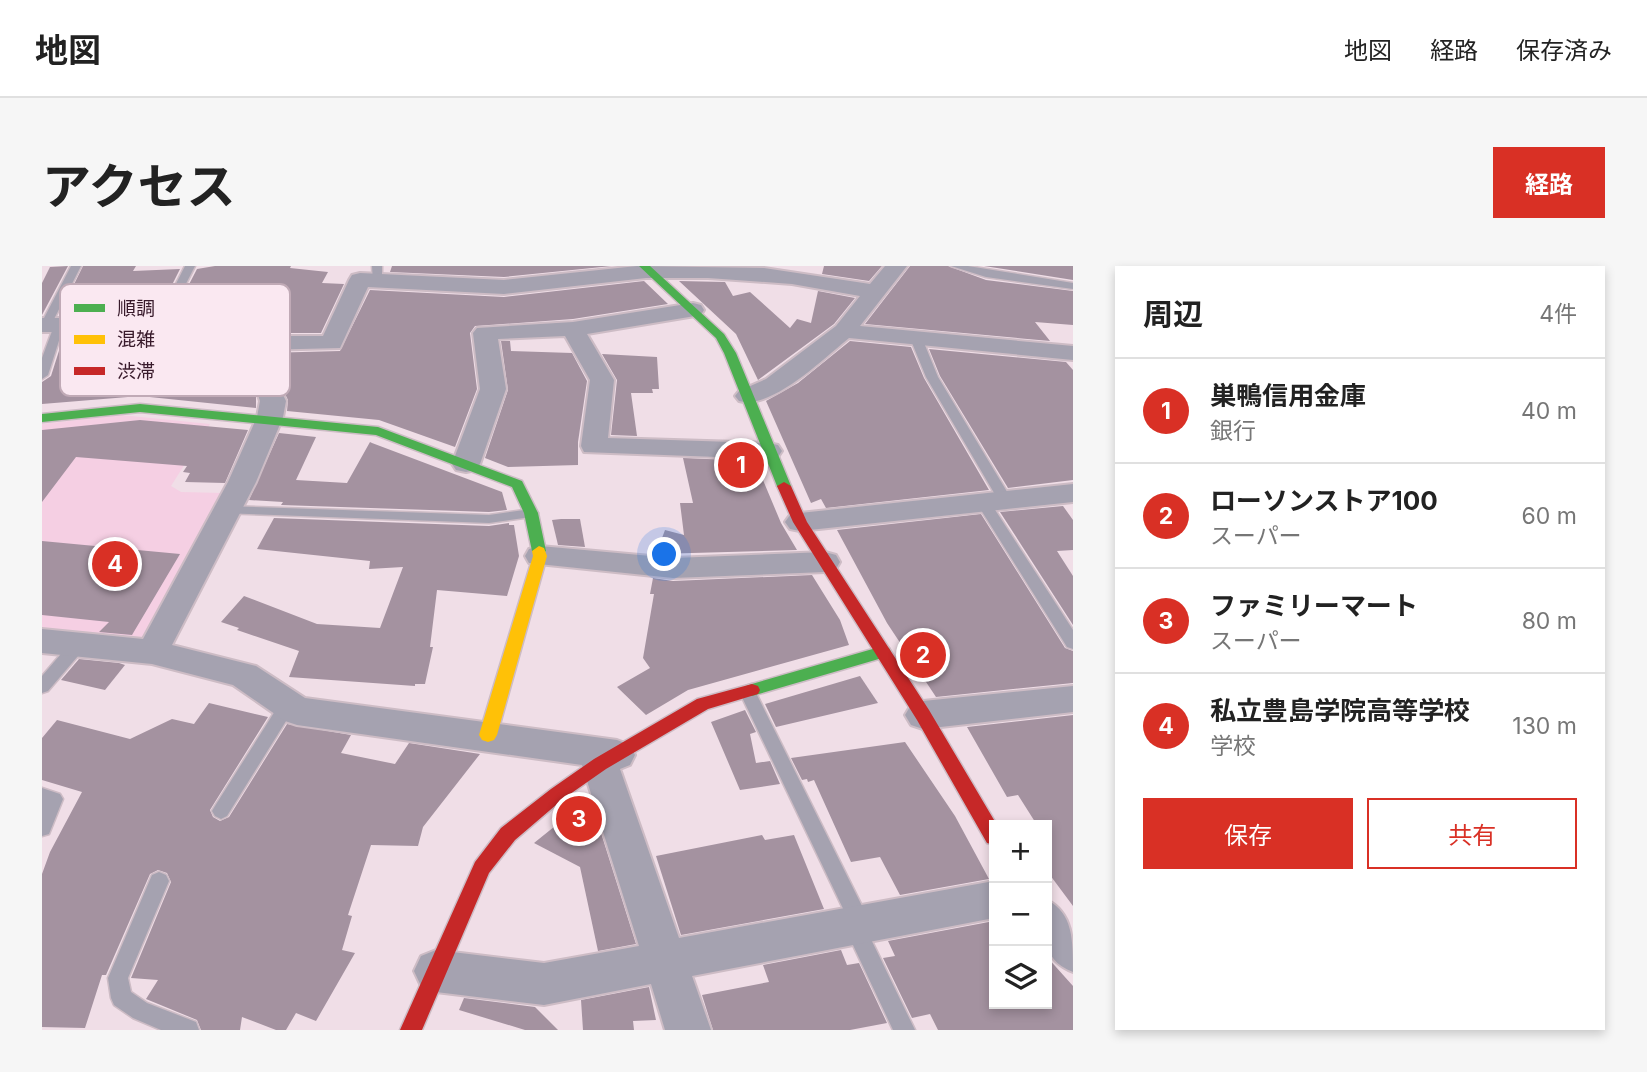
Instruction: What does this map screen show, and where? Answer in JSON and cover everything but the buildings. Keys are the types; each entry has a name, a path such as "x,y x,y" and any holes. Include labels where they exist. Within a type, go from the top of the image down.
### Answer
{"street":[{"path":"748,396 775,384 844,331 896,266"},
{"path":"290,343 332,343 360,280 378,273 505,287 649,270 723,269 875,292"},
{"path":"649,270 720,336 800,522 923,715 989,828"},
{"path":"466,464 493,389 485,333 573,329 693,310"},
{"path":"573,329 602,380 594,446 768,451"},
{"path":"844,331 1072,353"},
{"path":"152,652 262,442 273,402 270,396"},
{"path":"42,418 140,408 378,431 517,484 530,513 540,556 488,736"},
{"path":"800,522 1073,493"},
{"path":"540,556 673,568 825,562"},
{"path":"42,641 152,652 244,675 297,711 488,736 608,759"},
{"path":"411,1030 482,868 508,834 557,794 608,759 702,704 748,693 883,652"},
{"path":"923,715 1073,699"},
{"path":"608,759 688,1030"},
{"path":"436,971 544,984 989,901"},
{"path":"1052,925 1073,952"}],"lane":[{"path":"68,284 76,266"},
{"path":"181,284 190,266"},
{"path":"956,266 986,274 1073,286"},
{"path":"42,375 49,325 60,301"},
{"path":"916,338 932,377 994,501 1073,643"},
{"path":"226,510 489,519 530,513"},
{"path":"42,687 78,645"},
{"path":"748,693 904,1030"},
{"path":"221,811 288,705"},
{"path":"42,795 54,799 42,828"},
{"path":"159,881 118,978 121,998 140,1011 188,1030"}],"shaded area":[{"path":"121,415 210,424 171,486 181,492 223,493 150,639 42,635 42,424"}],"traffic: fast":[{"path":"644,266 720,336 730,353 784,486"},
{"path":"42,418 140,408 378,431 517,484 531,513 539,551"},
{"path":"752,690 883,652"}],"traffic: slow":[{"path":"488,735 540,556 539,551"}],"traffic: jam":[{"path":"784,486 800,522 923,715 989,828"},
{"path":"411,1030 482,868 508,834 557,794 600,764 703,704 752,690"}],"place":[{"name":"巣鴨信用金庫","path":"741,465"},
{"name":"私立豊島学院高等学校","path":"115,564"},
{"name":"ローソンストア100","path":"923,655"},
{"name":"ファミリーマート","path":"579,819"}]}
